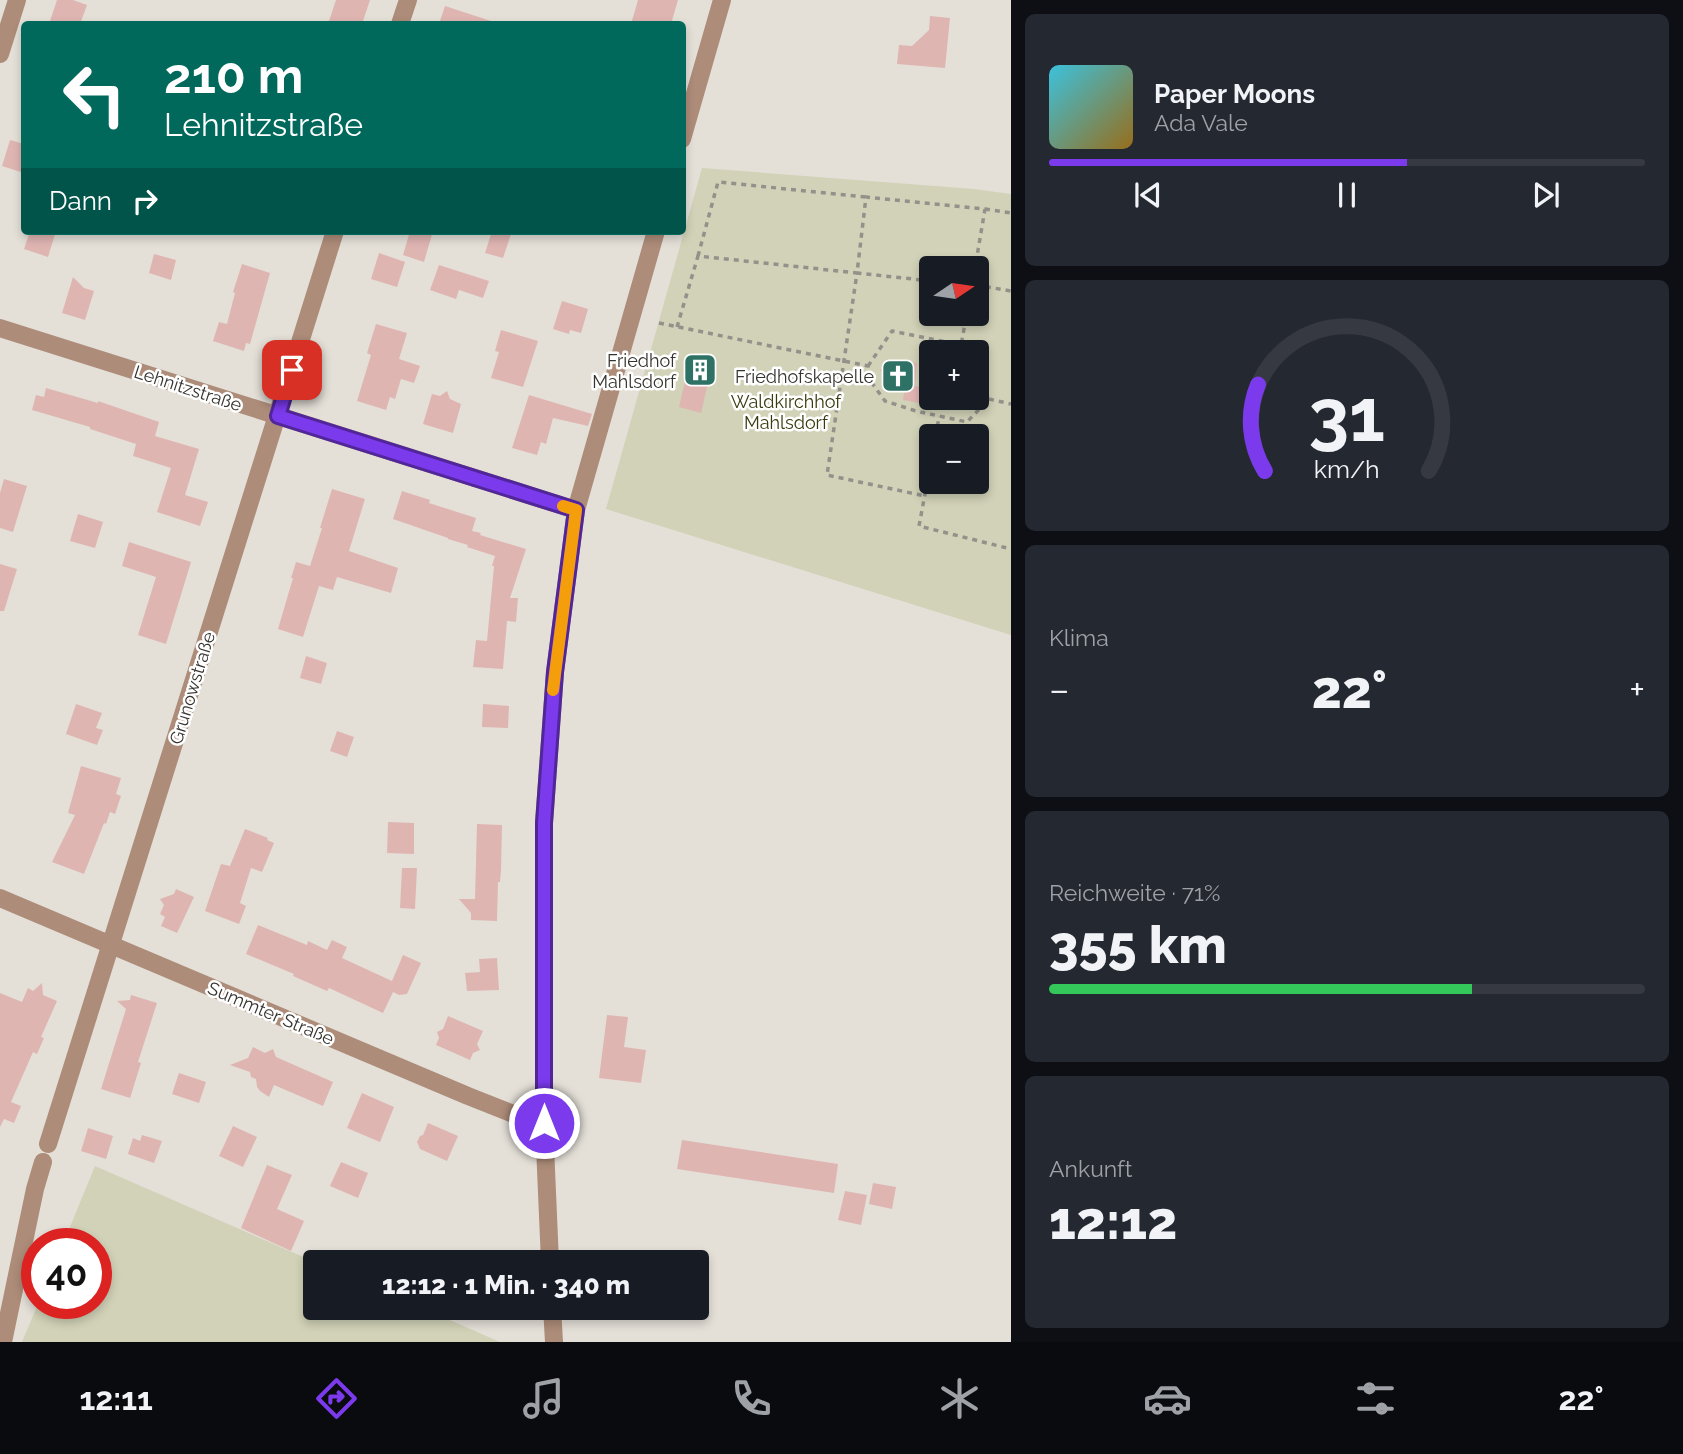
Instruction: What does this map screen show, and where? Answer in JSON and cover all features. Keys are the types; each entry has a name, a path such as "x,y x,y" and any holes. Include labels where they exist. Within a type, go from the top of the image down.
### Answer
{"street":[{"path":"0,54 17,0"},
{"path":"401,21 408,0"},
{"path":"686,125 722,0"},
{"name":"Grunowstraße","path":"3,1342 35,1189 334,235"},
{"path":"549,1250 544,1123 544,823 555,672 576,510 655,235"},
{"name":"Lehnitzstraße","path":"0,328 576,510"},
{"name":"Summter Straße","path":"0,898 468,1096 526,1119 544,1123"},
{"path":"553,1320 554,1342"}],"path":[{"path":"677,327 718,182 1011,213"},
{"path":"866,197 845,362 827,475 925,496 919,526 1011,549"},
{"path":"977,256 985,209"},
{"path":"698,256 919,280"},
{"path":"989,287 1011,291"},
{"path":"659,323 868,366"},
{"path":"936,340 892,331 868,366 872,383 885,401 916,411 967,422 978,410"},
{"path":"989,399 1011,404"},
{"path":"938,424 939,416"}],"green space":[{"name":"Waldkirchhof Mahlsdorf","path":"702,168 1011,194 1011,635 606,509 683,235 686,235 686,225"},
{"path":"95,1166 303,1257 303,1320 450,1320 500,1342 22,1342 32,1319 112,1319 112,1228 70,1228"}],"building":[{"path":"57,0 73,0 87,5 81,21 50,21"},
{"path":"336,0 370,0 363,21 329,21"},
{"path":"638,0 678,0 672,21 632,21"},
{"path":"445,6 491,21 440,21"},
{"path":"930,16 950,18 945,68 897,64 899,45 912,46 929,30"},
{"path":"10,140 21,143 21,172 2,166"},
{"path":"29,235 55,235 48,257 24,249"},
{"path":"409,235 432,235 424,262 403,255"},
{"path":"491,235 511,235 503,258 485,253"},
{"path":"379,253 405,262 397,287 371,279"},
{"path":"154,254 176,260 171,280 149,273"},
{"path":"242,264 270,273 250,344 246,343 244,351 213,341 219,322 227,324"},
{"path":"439,265 489,281 483,298 459,290 456,299 430,290"},
{"path":"73,277 84,288 94,291 85,320 62,313"},
{"path":"562,301 588,309 581,333 570,330 569,334 553,329"},
{"path":"376,324 407,333 399,359 420,366 414,383 401,379 395,399 390,397 386,410 357,401 371,355 367,353"},
{"path":"501,330 538,341 523,387 491,378 499,352 495,351"},
{"path":"691,356 715,362 701,413 679,407"},
{"name":"Friedhofskapelle","path":"895,360 917,363 915,386 919,386 919,403 903,400 905,387 891,384 880,370"},
{"path":"46,388 98,401 159,422 155,436 199,449 185,495 208,502 200,526 157,512 171,468 133,456 136,444 32,410 36,395 44,397"},
{"path":"447,391 450,399 461,404 453,433 423,424 432,394 440,396"},
{"path":"529,395 592,414 588,426 553,418 546,444 541,442 537,455 512,448"},
{"path":"4,479 27,486 13,532 0,528 0,493"},
{"path":"332,489 365,499 349,551 398,568 391,593 337,577 333,590 319,586 303,637 278,629 296,562 310,566"},
{"path":"402,491 476,518 472,531 526,549 510,598 518,598 516,622 507,621 503,669 473,667 476,640 487,641 495,556 393,519"},
{"path":"78,514 103,522 95,548 70,541"},
{"path":"129,542 191,562 166,644 138,635 156,577 122,566"},
{"path":"0,564 17,569 4,611 0,611"},
{"path":"306,656 327,663 321,684 300,678"},
{"path":"76,704 102,713 96,728 103,730 97,745 66,734"},
{"path":"483,704 509,706 508,728 482,727"},
{"path":"337,731 354,737 347,757 330,751"},
{"path":"81,766 121,778 116,794 121,796 115,814 110,812 106,824 104,823 84,874 52,862 75,815 68,813"},
{"path":"388,822 414,823 414,854 387,853"},
{"path":"477,824 502,825 497,921 471,920 471,913 459,899 475,899"},
{"path":"245,829 274,843 262,872 251,868 240,903 246,906 239,924 205,911 221,864 230,866"},
{"path":"402,868 417,868 415,909 400,908"},
{"path":"176,889 194,897 177,933 161,926 165,917 160,914 164,905 160,899 174,894"},
{"path":"258,925 307,945 308,941 327,950 332,940 347,947 342,958 392,981 403,955 421,963 407,994 399,995 393,992 383,1013 246,954"},
{"path":"497,958 499,990 467,991 465,973 480,972 479,959"},
{"path":"42,983 43,995 57,1001 41,1037 44,1038 37,1054 33,1052 11,1102 21,1106 14,1123 4,1119 0,1127 0,993 22,1002 28,988 33,991"},
{"path":"131,995 157,1003 138,1062 141,1063 130,1098 101,1089 126,1009 117,1001 130,1000"},
{"path":"607,1015 628,1017 624,1047 646,1050 641,1083 599,1078"},
{"path":"448,1016 483,1031 477,1044 480,1050 473,1053 470,1060 436,1045 439,1038 437,1032 443,1029"},
{"path":"253,1047 265,1053 273,1049 276,1057 333,1082 323,1106 274,1085 269,1097 260,1091 250,1072 230,1065 248,1058"},
{"path":"179,1073 206,1082 199,1103 172,1094"},
{"path":"362,1093 394,1107 380,1142 347,1128"},
{"path":"428,1123 458,1136 447,1161 420,1149 417,1142"},
{"path":"233,1126 257,1137 243,1167 219,1156"},
{"path":"88,1128 113,1136 106,1159 81,1151"},
{"path":"142,1135 162,1141 154,1163 128,1154 133,1138 140,1141"},
{"path":"682,1140 838,1164 834,1193 677,1169"},
{"path":"341,1162 368,1173 358,1198 330,1186"},
{"path":"267,1165 292,1175 277,1209 304,1221 291,1251 241,1228"},
{"path":"873,1183 896,1187 892,1209 869,1204"},
{"path":"845,1191 867,1195 861,1225 838,1220"}],"slow traffic":[{"path":"553,690 576,510 563,506"}],"place":[{"name":"Friedhof Mahlsdorf","path":"700,370"},
{"name":"Friedhofskapelle","path":"898,376"}],"route":[{"path":"292,370 278,416 576,510 555,672 544,823 544,1123"}]}
